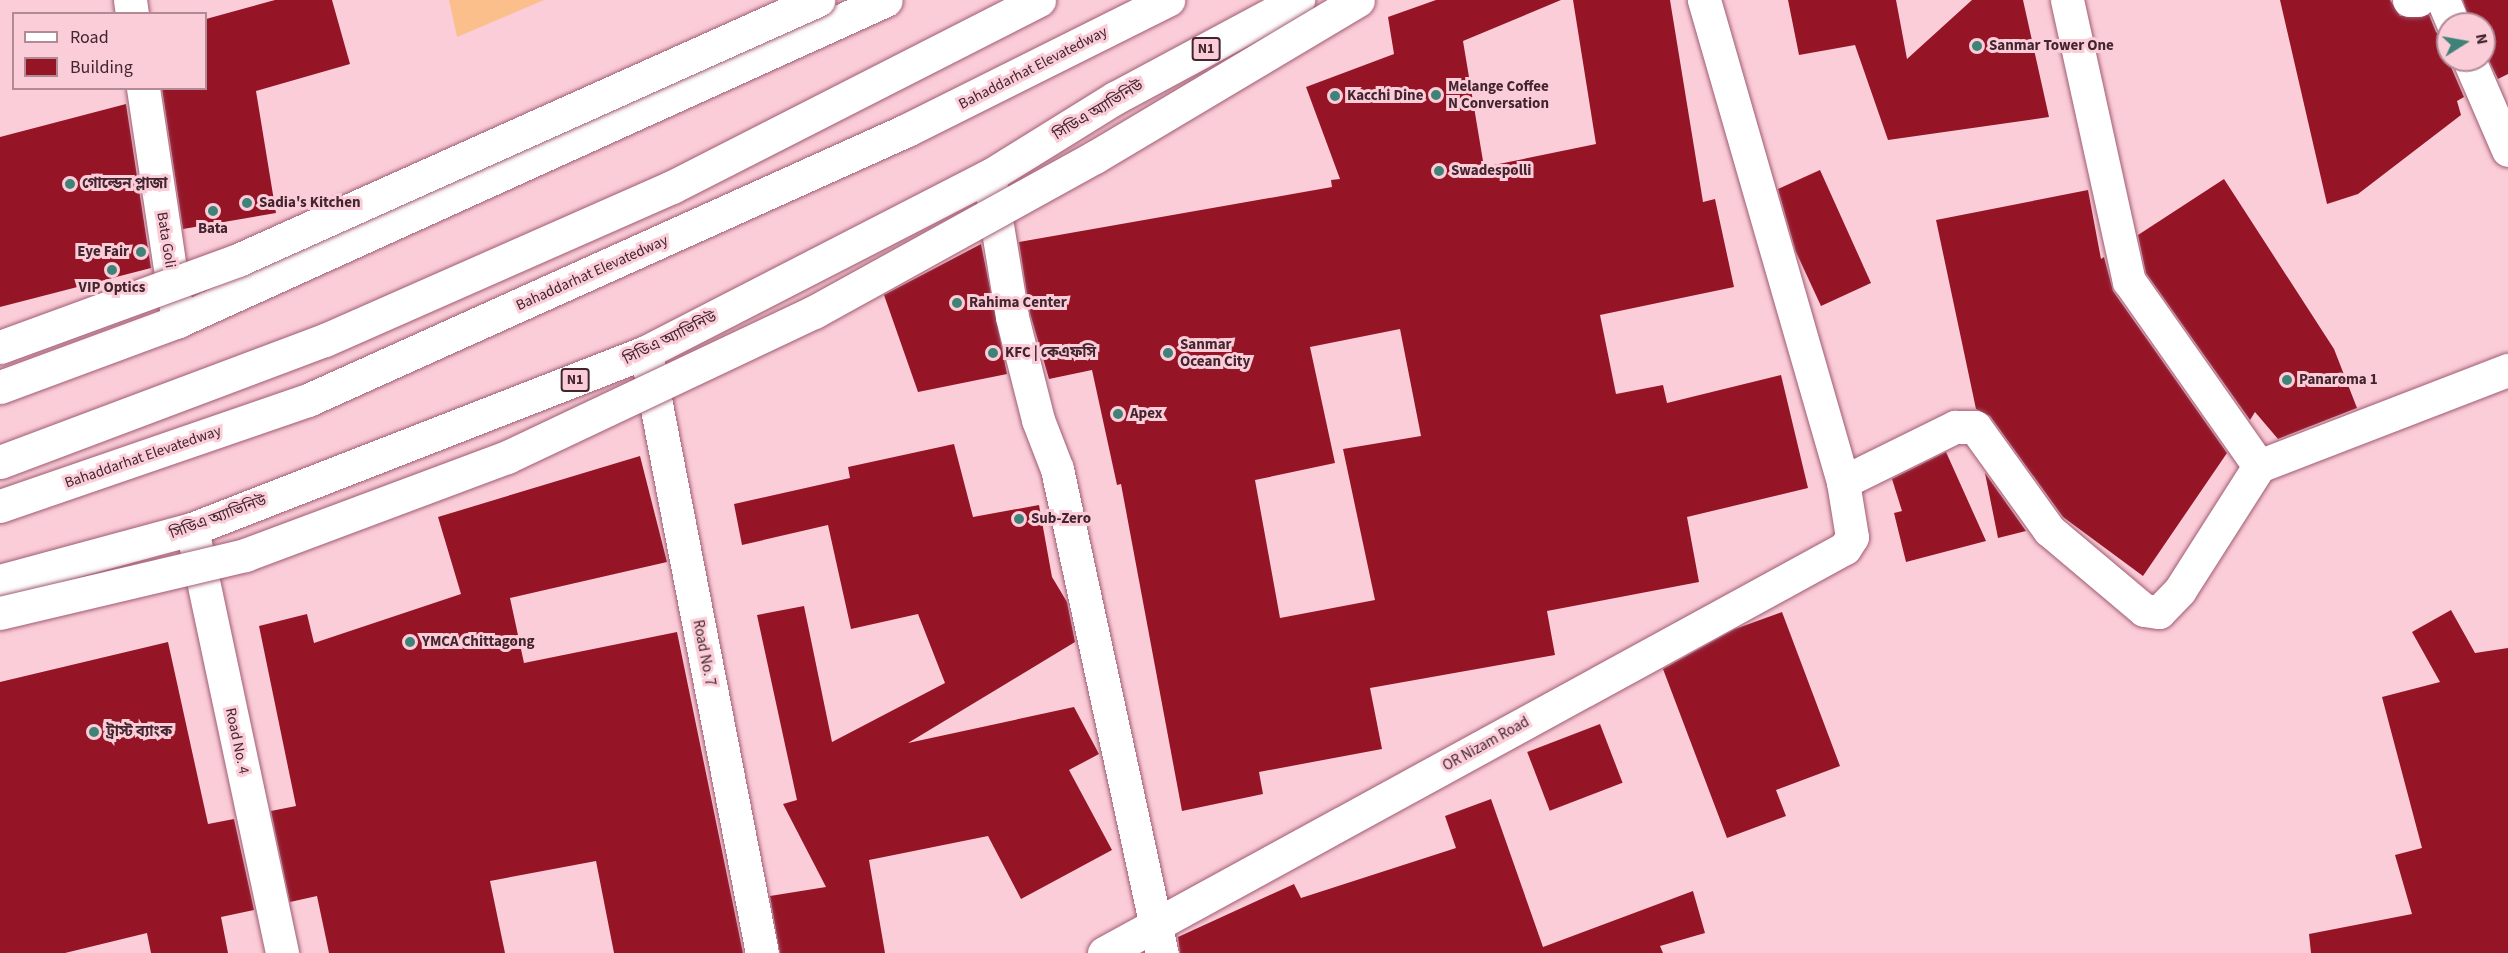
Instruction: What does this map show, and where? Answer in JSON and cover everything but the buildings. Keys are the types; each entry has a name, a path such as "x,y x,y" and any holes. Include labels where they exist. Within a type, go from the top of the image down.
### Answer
{"main road":[{"path":"0,347 238,260 818,0"},
{"path":"0,387 178,321 700,89 886,0"},
{"path":"0,462 325,340 672,187 1039,0"},
{"name":"Bahaddarhat Elevatedway","path":"0,506 308,400 907,130 1168,0"},
{"name":"সিডিএ অ্যাভিনিউ","path":"0,581 192,529 645,352 989,176 1115,98 1298,0"},
{"path":"0,613 245,555 507,457 814,312 1095,157 1358,0"},
{"path":"1704,0 1843,482 1955,427 1975,427 2049,530 2144,610 2159,612 2180,590 2259,466 2508,370"},
{"path":"2067,0 2129,281 2259,466"},
{"path":"2409,0 2418,0"},
{"path":"2474,72 2508,150"},
{"name":"Bata Goli","path":"143,90 178,321"},
{"path":"989,176 1012,317 1038,420 1057,469 1158,939"},
{"name":"Road No. 7","path":"645,352 762,953"},
{"name":"OR Nizam Road","path":"1104,953 1158,939 1845,548 1853,524 1843,482"},
{"name":"Road No. 4","path":"192,529 282,953"}],"shaded area":[{"path":"449,0 544,0 457,37"}],"place":[{"name":"Sanmar Tower One","path":"1977,46"},
{"name":"Melange Coffee N Conversation","path":"1436,95"},
{"name":"Kacchi Dine","path":"1335,96"},
{"name":"Swadespolli","path":"1439,171"},
{"name":"গোল্ডেন প্লাজা","path":"70,184"},
{"name":"Sadia's Kitchen","path":"247,203"},
{"name":"Bata","path":"213,211"},
{"name":"Eye Fair","path":"141,252"},
{"name":"VIP Optics","path":"112,270"},
{"name":"Rahima Center","path":"957,303"},
{"name":"KFC | কেএফসি","path":"993,353"},
{"name":"Sanmar Ocean City","path":"1168,353"},
{"name":"Panaroma 1","path":"2287,380"},
{"name":"Apex","path":"1118,414"},
{"name":"Sub-Zero","path":"1019,519"},
{"name":"YMCA Chittagong","path":"410,642"},
{"name":"ট্রাস্ট ব্যাংক","path":"94,732"}]}
